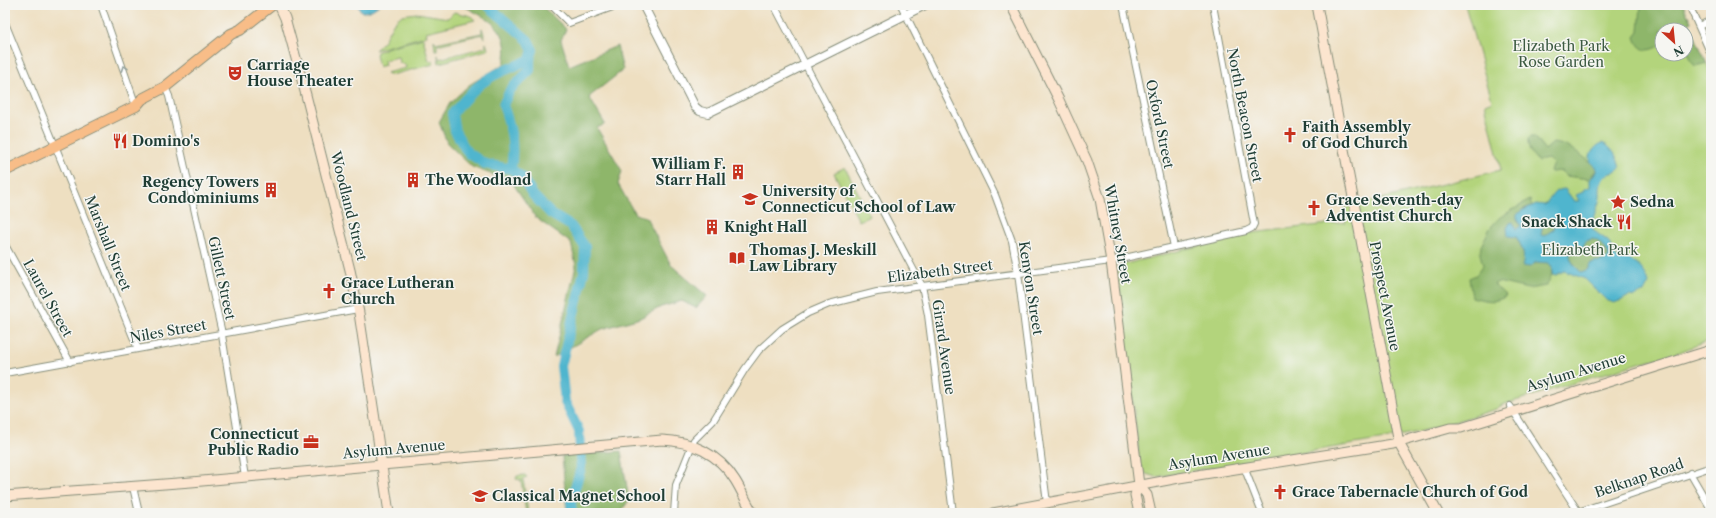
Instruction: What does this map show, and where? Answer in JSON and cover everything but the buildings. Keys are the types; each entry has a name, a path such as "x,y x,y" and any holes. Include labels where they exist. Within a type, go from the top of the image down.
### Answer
{"main road":[{"path":"231,34 236,25 262,5"},
{"path":"5,171 136,106 145,105 160,95 165,87 231,34 240,30 272,5"},
{"name":"Woodland Street","path":"279,5 284,18 314,128 350,270 358,308 388,513"},
{"name":"Whitney Street","path":"1011,5 1054,90 1091,170 1103,208 1139,485"},
{"name":"Prospect Avenue","path":"1318,5 1399,443 1438,513"},
{"name":"Asylum Avenue","path":"993,513 1139,485 1399,443 1450,428 1461,428 1512,409 1711,344"},
{"name":"Asylum Avenue","path":"1512,409 1711,350"},
{"name":"Asylum Avenue","path":"5,496 245,477 662,440 691,444 705,451 724,467 736,481 744,499 753,513"},
{"path":"1139,513 1135,495 1139,485 1147,495 1151,513"}],"street":[{"path":"101,5 136,106"},
{"path":"551,5 569,23 618,5"},
{"path":"643,5 695,107 702,112 708,113 715,111 924,5"},
{"name":"Girard Avenue","path":"774,5 922,286 928,315 953,513"},
{"name":"Kenyon Street","path":"901,5 907,14 995,195 1012,240 1018,273 1047,503"},
{"name":"Oxford Street","path":"1123,5 1174,247"},
{"name":"North Beacon Street","path":"1213,5 1254,224 1252,228"},
{"path":"1689,5 1711,54"},
{"path":"1699,26 1711,20"},
{"name":"Marshall Street","path":"5,23 138,349"},
{"path":"5,44 12,40"},
{"name":"Gillett Street","path":"165,87 168,93 222,334 245,477"},
{"name":"Elizabeth Street","path":"691,444 713,421 745,369 759,350 773,336 791,322 818,308 854,297 922,286 1111,261 1252,228"},
{"name":"Laurel Street","path":"5,245 70,362"},
{"name":"Niles Street","path":"5,373 358,308"},
{"path":"1512,409 1577,512"},
{"path":"674,513 676,486 691,444"},
{"path":"1244,467 1262,513"},
{"name":"Belknap Road","path":"1577,512 1711,467"},
{"path":"1690,473 1711,509"},
{"path":"133,486 139,513"}],"green space":[{"path":"462,5 541,5 566,29 561,40 569,66 617,46 623,70 589,97 605,124 597,128 622,171 618,184 635,214 646,217 671,265 707,296 696,308 682,301 661,307 640,318 602,329 554,357 576,266 571,243 536,218 512,182 472,167 447,143 439,122 450,103 469,85 504,64 506,52 505,42 501,33 481,15"},
{"name":"Elizabeth Park","path":"1465,5 1683,5 1691,22 1654,22 1654,62 1694,62 1694,35 1711,73 1711,340 1672,355 1649,360 1502,405 1496,409 1435,428 1385,439 1156,477 1146,474 1140,464 1117,266 1251,233 1346,222 1344,208 1501,170 1485,104 1492,101"},
{"path":"1641,5 1683,5 1691,22 1654,22 1654,49 1649,50 1642,48 1637,42 1635,37 1639,32"},
{"path":"454,12 471,16 475,20 426,32 427,35 422,37 375,50 383,42 394,22 402,15 417,13 448,18"},
{"path":"482,28 485,38 482,34 437,45 437,50 435,50 434,40 436,43 482,33"},
{"path":"1694,35 1707,63 1695,66 1692,62 1694,62"},
{"path":"423,38 429,61 432,61 434,64 391,75 386,73 406,68 405,64 400,63 398,57 384,60 385,65 379,67 376,55 377,52 389,47"},
{"path":"486,43 487,50 439,63 438,55 439,59 486,47"},
{"path":"1535,137 1545,150 1553,143 1566,146 1581,155 1596,167 1596,170 1589,179 1566,176 1561,171 1551,172 1550,170 1553,164 1548,159 1538,161 1532,154 1528,142 1528,139"},
{"path":"845,167 870,216 859,221 834,173"},
{"path":"1530,200 1532,206 1523,209 1517,218 1521,226 1516,229 1513,224 1509,236 1516,237 1520,244 1524,255 1523,266 1538,262 1550,263 1552,272 1551,278 1546,286 1528,289 1498,282 1494,284 1506,296 1494,301 1472,297 1469,278 1476,275 1483,265 1480,254 1481,246 1490,228 1500,217"},
{"path":"1548,220 1555,226 1554,229 1544,236 1541,235 1543,223"},
{"path":"1592,239 1599,241 1604,245 1607,258 1593,263 1587,270 1581,272 1570,258 1570,253 1576,248 1583,248 1586,241"},
{"path":"621,451 629,500 620,513 567,513 562,456"},
{"path":"525,475 527,477 523,479 528,513 526,513 521,480 516,479 517,476"}],"water":[{"path":"357,5 379,5 371,10 362,12"},
{"path":"1602,143 1612,150 1618,160 1620,168 1606,176 1602,181 1600,187 1600,199 1593,219 1593,230 1608,241 1616,257 1625,257 1640,267 1649,283 1644,293 1638,294 1635,297 1629,296 1614,303 1606,300 1585,279 1564,271 1556,275 1552,274 1552,268 1549,263 1536,262 1530,267 1522,266 1524,259 1522,247 1516,237 1508,236 1507,228 1510,223 1513,222 1516,229 1521,226 1517,215 1521,211 1536,204 1545,205 1555,192 1561,189 1565,189 1574,201 1579,201 1576,195 1583,192 1584,189 1590,187 1590,180 1597,170 1591,163 1590,157 1592,151","holes":["1548,220 1555,226 1554,229 1544,236 1541,235 1543,223","1592,239 1599,242 1605,248 1607,251 1607,257 1603,261 1591,263 1587,270 1581,272 1570,258 1570,253 1576,248 1582,249 1586,241"]}],"waterway":[{"path":"487,5 528,40 533,50 530,59 493,76 471,93 452,114 455,131 467,152 485,164 511,169 521,176 533,195 551,214 571,226 585,247 584,272 561,366 565,402 579,431 581,468 571,501 572,513"},
{"path":"511,169 513,152 512,136 503,105 510,90 530,70 530,59"}],"place":[{"name":"Carriage House Theater","path":"235,73"},
{"name":"Faith Assembly of God Church","path":"1290,135"},
{"name":"Domino's","path":"120,141"},
{"name":"William F. Starr Hall","path":"738,172"},
{"name":"The Woodland","path":"413,180"},
{"name":"Regency Towers Condominiums","path":"271,190"},
{"name":"University of Connecticut School of Law","path":"750,199"},
{"name":"Sedna","path":"1618,202"},
{"name":"Grace Seventh-day Adventist Church","path":"1314,208"},
{"name":"Snack Shack","path":"1624,222"},
{"name":"Knight Hall","path":"712,227"},
{"name":"Thomas J. Meskill Law Library","path":"737,258"},
{"name":"Grace Lutheran Church","path":"329,291"},
{"name":"Connecticut Public Radio","path":"311,442"},
{"name":"Grace Tabernacle Church of God","path":"1280,492"},
{"name":"Classical Magnet School","path":"480,496"}],"park label":[{"name":"Elizabeth Park Rose Garden","path":"1561,54"}]}
